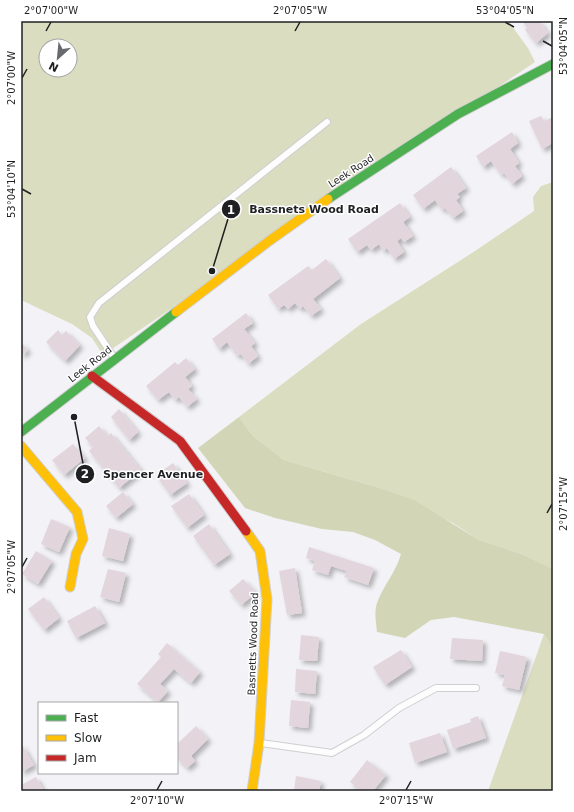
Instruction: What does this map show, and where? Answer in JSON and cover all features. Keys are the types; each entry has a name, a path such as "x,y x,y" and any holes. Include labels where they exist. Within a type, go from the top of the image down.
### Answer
{"main road":[{"name":"Leek Road","path":"21,432 269,241 337,192 458,114 553,64"},
{"name":"Basnetts Wood Road","path":"92,376 180,441 260,551 267,600 259,743 252,791"},
{"path":"21,446 78,512 84,538 76,554 70,587"}],"lane":[{"path":"115,359 92,326 90,317 99,302 326,122"},
{"path":"259,743 332,753 364,735 399,708 436,688 476,688"}],"green space":[{"path":"21,21 508,21 528,48 535,62 103,355 92,338 72,324 21,300"},
{"path":"553,182 553,569 522,554 479,540 453,523 373,486 284,460 253,436 239,417 361,324 475,251 534,211 533,197 541,186"},
{"path":"239,417 253,436 284,460 373,486 414,500 479,540 522,554 553,569 553,649 544,634 454,617 431,620 405,638 377,632 375,613 376,606 399,561 401,554 375,540 353,532 322,529 275,518 245,508 198,448"},
{"path":"544,634 553,649 553,791 488,791"}],"building":[{"path":"522,21 539,21 548,33 536,43 525,30 527,28"},
{"path":"541,116 544,121 553,117 553,143 542,149 529,121"},
{"path":"512,132 518,143 510,149 519,163 515,166 522,176 512,184 504,173 501,175 491,161 483,167 476,156"},
{"path":"451,167 466,188 457,194 460,197 456,200 463,211 453,218 445,208 442,210 435,200 423,209 413,195"},
{"path":"400,203 410,217 403,222 413,236 404,242 401,238 397,241 404,252 394,259 387,248 383,251 379,244 371,250 367,245 357,252 348,239"},
{"path":"326,259 340,278 313,299 321,309 311,316 303,306 300,309 295,303 288,309 284,305 278,309 268,295 308,266 312,270"},
{"path":"246,313 253,323 244,329 255,343 251,346 258,356 248,364 241,354 237,356 227,342 219,349 212,339"},
{"path":"58,330 62,335 66,331 80,345 65,361 46,342"},
{"path":"21,342 28,350 21,356"},
{"path":"186,358 195,369 185,377 192,386 188,389 197,399 187,407 179,397 175,400 169,392 158,400 146,386 175,362 178,365"},
{"path":"119,409 138,432 129,440 111,417"},
{"path":"99,426 107,436 111,433 141,470 119,488 89,451 93,447 85,438"},
{"path":"73,444 85,458 64,475 52,460"},
{"path":"173,463 187,483 170,495 156,475"},
{"path":"123,492 133,504 116,518 106,506"},
{"path":"189,494 204,515 187,528 171,506"},
{"path":"51,519 70,527 59,552 41,544"},
{"path":"209,524 230,554 214,565 193,536"},
{"path":"109,528 130,534 123,561 102,556"},
{"path":"309,547 374,568 368,585 344,577 347,571 331,566 328,575 312,570 315,561 306,558"},
{"path":"36,551 52,561 38,584 22,574"},
{"path":"295,568 302,613 287,615 279,571"},
{"path":"108,569 126,573 119,602 100,597"},
{"path":"243,579 256,593 241,605 229,591"},
{"path":"44,597 59,618 44,630 28,609"},
{"path":"95,606 105,623 76,638 67,621"},
{"path":"301,635 319,637 317,661 299,660"},
{"path":"452,638 483,640 482,661 450,659"},
{"path":"167,643 200,672 191,683 174,669 160,684 168,691 158,702 137,684 161,657 158,654"},
{"path":"401,650 412,667 385,685 373,667"},
{"path":"500,651 527,657 519,690 502,686 505,675 495,673"},
{"path":"296,669 317,671 315,694 295,692"},
{"path":"291,700 310,702 308,728 289,726"},
{"path":"478,716 486,738 453,749 447,730 471,722 470,719"},
{"path":"196,726 208,739 191,756 195,761 187,768 178,759 178,743"},
{"path":"440,733 447,752 415,763 409,743"},
{"path":"21,743 34,765 21,772"},
{"path":"367,760 386,775 373,791 361,791 350,782"},
{"path":"296,776 321,781 319,791 294,791"},
{"path":"36,777 44,791 21,791 21,785"}],"traffic: fast":[{"path":"328,199 458,114 553,64"},
{"path":"21,432 176,312"}],"traffic: slow":[{"path":"176,312 269,241 328,199"},
{"path":"21,446 77,512 83,539 76,554 70,587"},
{"path":"246,531 260,551 267,599 259,743 252,791"}],"traffic: jam":[{"path":"92,376 180,441 246,531"}],"place":[{"name":"Bassnets Wood Road","path":"212,271"},
{"name":"Spencer Avenue","path":"74,417"}]}
